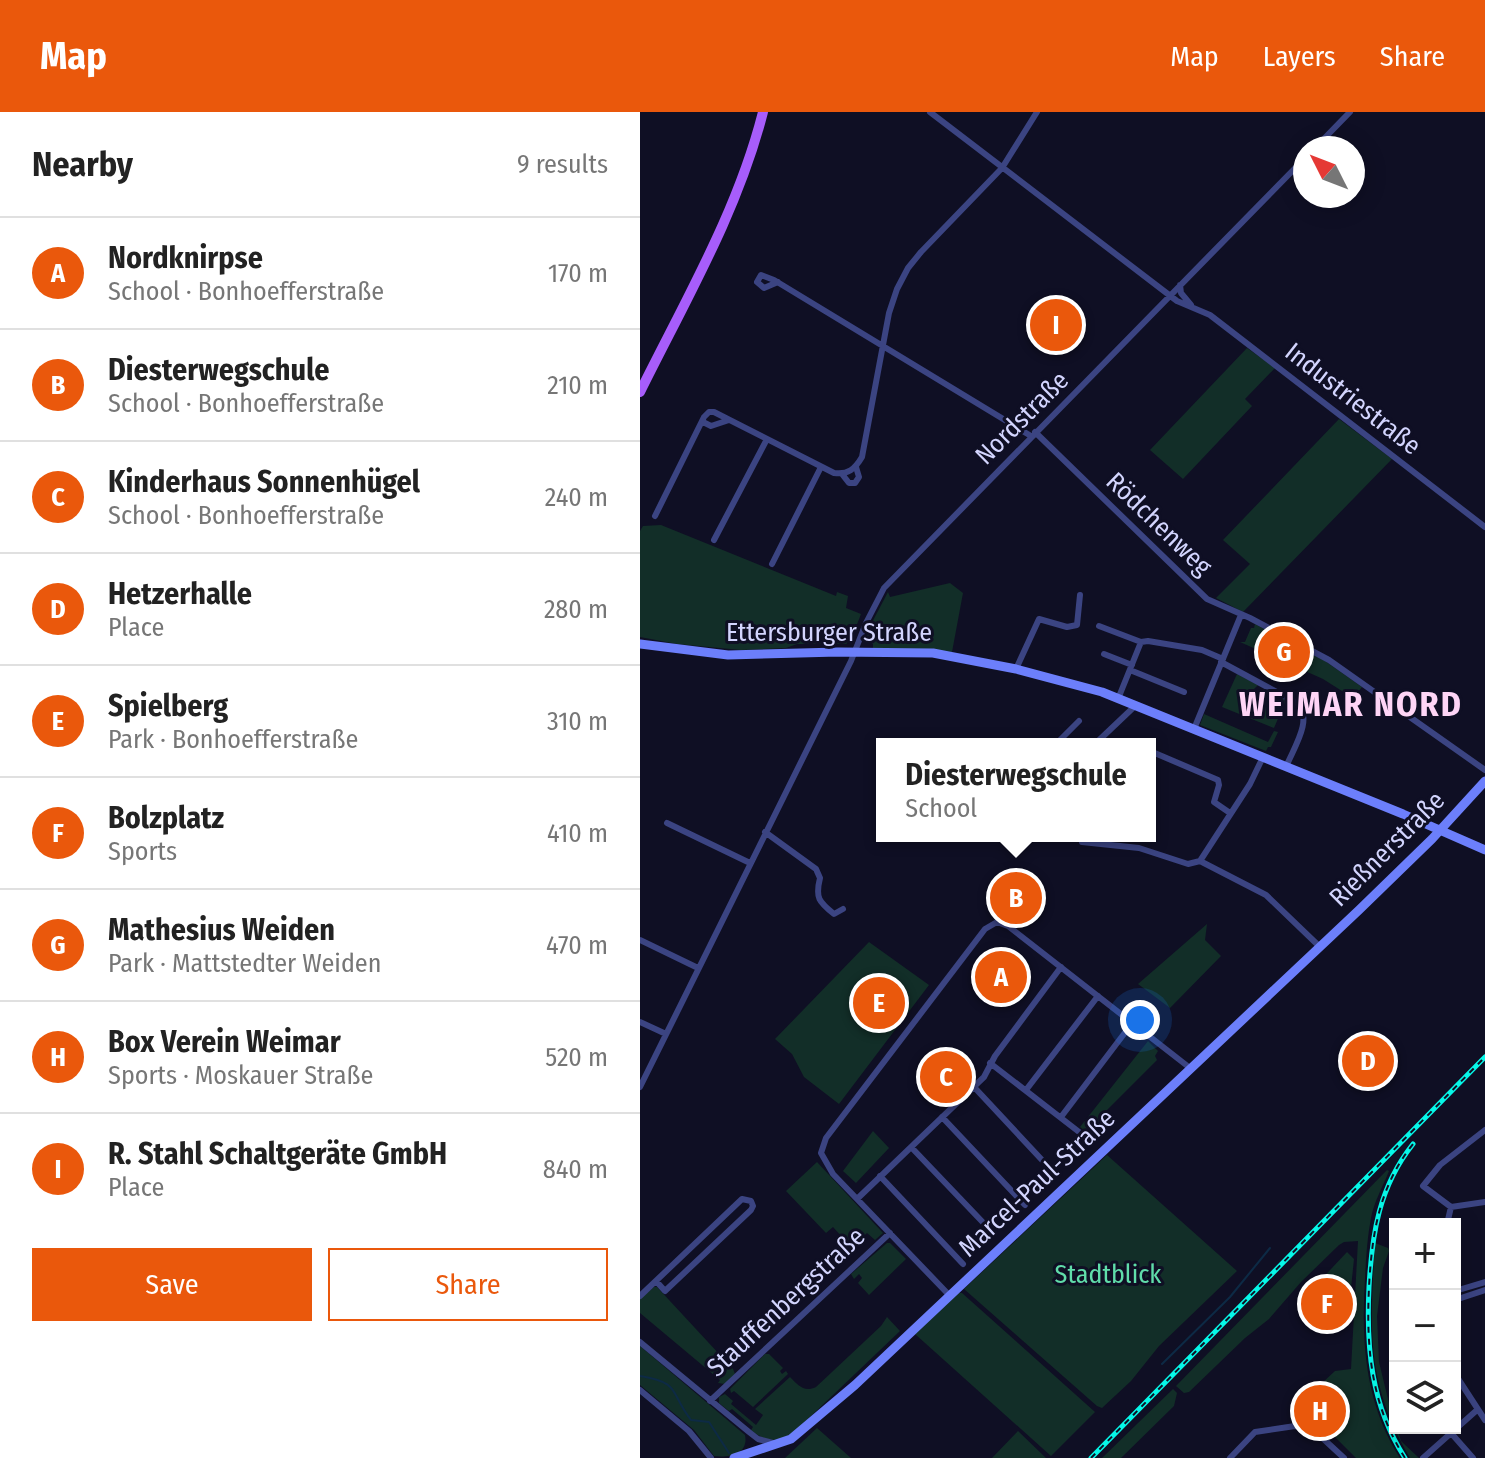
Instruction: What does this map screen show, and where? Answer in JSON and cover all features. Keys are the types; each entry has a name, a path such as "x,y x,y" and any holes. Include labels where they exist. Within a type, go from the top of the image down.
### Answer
{"main road":[{"path":"640,392 730,208 748,164 763,112"}],"street":[{"name":"Industriestraße","path":"930,112 1170,295 1210,315 1485,527"},
{"path":"842,474 856,467 862,457 897,289 908,268 1002,168 1037,112"},
{"path":"1327,136 1350,112"},
{"name":"Nordstraße","path":"640,1087 884,588 1293,170"},
{"name":"Rödchenweg","path":"778,282 1033,434 1207,599 1329,660 1485,770"},
{"name":"Industriestraße","path":"1180,285 1185,300 1194,307"},
{"path":"655,516 709,412 821,467 842,474 849,483 855,483 859,477 856,467"},
{"path":"703,422 711,426 729,420"},
{"path":"714,540 767,439"},
{"path":"772,564 821,467"},
{"path":"1016,669 1039,619 1067,627 1077,625 1080,595"},
{"path":"1194,729 1241,615"},
{"path":"1099,626 1141,642 1202,650 1292,700 1303,710 1304,720 1286,767"},
{"path":"1118,699 1141,642"},
{"name":"Ettersburger Straße","path":"640,644 728,655 933,653 1016,669 1085,686 1485,850"},
{"path":"1104,654 1184,692"},
{"path":"1101,738 1135,706"},
{"path":"1062,738 1079,721"},
{"path":"1156,754 1218,780 1214,802 1230,813"},
{"path":"1082,842 1139,848 1192,865 1200,861 1250,784 1263,757"},
{"name":"Rießnerstraße","path":"1319,946 1485,781"},
{"path":"667,823 750,863"},
{"path":"765,832 816,869 820,878 817,893 820,902 834,914 843,909"},
{"path":"1200,861 1266,895 1319,946"},
{"path":"950,1296 822,1158 823,1142 985,929 997,922 1003,924 1190,1068"},
{"path":"640,940 698,968"},
{"name":"Marcel-Paul-Straße","path":"734,1458 798,1435 950,1296 1319,946"},
{"path":"857,1199 984,1077 990,1063 1061,967"},
{"path":"1026,1090 1098,996"},
{"path":"640,1022 666,1034"},
{"path":"1061,1117 1133,1022"},
{"path":"990,1063 1092,1142"},
{"name":"Marcel-Paul-Straße","path":"974,1087 1056,1175"},
{"name":"Marcel-Paul-Straße","path":"942,1117 1025,1205"},
{"path":"1485,1143 1482,1132 1440,1165 1423,1186 1451,1207 1485,1202"},
{"name":"Marcel-Paul-Straße","path":"911,1147 994,1234"},
{"name":"Marcel-Paul-Straße","path":"880,1176 963,1264"},
{"path":"640,1296 742,1199 751,1201 751,1210 665,1291 656,1281"},
{"path":"1448,1218 1451,1207"},
{"name":"Stauffenbergstraße","path":"710,1401 890,1233"},
{"path":"1458,1290 1485,1282"},
{"path":"1461,1298 1485,1290"},
{"path":"640,1342 758,1439 779,1443"},
{"path":"1461,1386 1485,1420"},
{"path":"640,1390 689,1431 711,1458"},
{"path":"1461,1424 1477,1410"},
{"path":"1230,1458 1255,1432 1278,1426 1295,1426 1317,1433 1344,1458"},
{"path":"748,1455 752,1441 749,1432"},
{"path":"1423,1458 1450,1434"},
{"path":"1452,1434 1473,1458"}],"green space":[{"path":"1247,348 1275,368 1245,399 1252,406 1183,479 1150,450"},
{"path":"1339,419 1392,459 1243,612 1216,598 1250,564 1223,540"},
{"path":"661,525 836,596 837,592 848,596 846,608 861,614 851,640 846,644 797,644 786,648 741,650 640,637 640,531 643,526"},
{"path":"950,583 963,593 952,652 873,648 873,644 866,640 888,592 890,597"},
{"path":"1255,624 1325,661 1362,687 1353,698 1323,679 1240,642 1245,642"},
{"path":"1237,674 1258,685 1254,689 1271,698 1277,695 1286,700 1274,728 1222,707"},
{"path":"1204,714 1268,742 1274,731 1278,732 1266,751 1200,725"},
{"path":"1207,924 1205,940 1221,956 1170,1008 1138,984"},
{"path":"869,942 929,985 839,1104 804,1077 792,1054 775,1039"},
{"path":"1148,1041 1158,1051 1155,1056 1157,1060 1105,1112 1105,1117 1089,1134 1080,1127"},
{"path":"873,1131 889,1148 856,1183 843,1171"},
{"name":"Stadtblick","path":"1107,1155 1237,1271 1159,1346 1131,1381 1102,1408 964,1289"},
{"path":"817,1162 883,1233 875,1240 867,1233 847,1251 839,1242 843,1238 833,1227 826,1233 786,1191"},
{"path":"1387,1170 1370,1226 1364,1303 1365,1349 1379,1416 1400,1458 1356,1458 1335,1437 1344,1427 1333,1399 1321,1384 1335,1371 1351,1369 1358,1241 1339,1245 1269,1319 1189,1392 1184,1393 1176,1386"},
{"path":"887,1243 906,1259 869,1295 858,1283 862,1278 859,1274 854,1279 851,1274"},
{"path":"1375,1243 1389,1251 1383,1268 1377,1316 1379,1362 1389,1414 1374,1354 1372,1301"},
{"path":"1347,1252 1354,1259 1350,1298 1322,1327 1305,1310 1302,1312 1298,1309 1302,1305 1299,1303"},
{"path":"654,1287 733,1369 735,1374 725,1384 718,1383 720,1380 640,1313 640,1299"},
{"path":"958,1293 962,1293 1095,1412 1051,1456 915,1334"},
{"path":"887,1317 900,1331 790,1436 774,1440 760,1436 732,1409 729,1411 719,1403 719,1397 725,1394 733,1401 731,1404 756,1425 763,1415 755,1409 790,1377 805,1389 816,1387"},
{"path":"640,1346 745,1435 741,1451 714,1456 694,1430 640,1385"},
{"path":"765,1354 769,1354 783,1368 780,1371 782,1374 786,1371 788,1374 753,1407 734,1391 731,1393 730,1389"},
{"path":"1173,1389 1177,1393 1174,1406 1121,1458 1102,1458"},
{"path":"817,1428 851,1458 785,1458"},
{"path":"1018,1431 1046,1458 992,1458"},
{"path":"1397,1434 1419,1458 1410,1458"}],"waterway":[{"path":"1162,1364 1230,1297 1270,1248"},
{"path":"640,1376 669,1386 691,1420 709,1422 729,1453"}],"railway":[{"path":"1091,1458 1485,1057"},
{"path":"1405,1458 1378,1397 1370,1354 1368,1310 1372,1248 1379,1211 1392,1177 1413,1144"}],"place":[{"name":"R. Stahl Schaltgeräte GmbH","path":"1056,325"},
{"name":"Mathesius Weiden","path":"1284,652"},
{"name":"Diesterwegschule","path":"1016,898"},
{"name":"Nordknirpse","path":"1001,977"},
{"name":"Spielberg","path":"879,1003"},
{"name":"Hetzerhalle","path":"1368,1061"},
{"name":"Kinderhaus Sonnenhügel","path":"946,1077"},
{"name":"Bolzplatz","path":"1327,1304"},
{"name":"Box Verein Weimar","path":"1320,1411"}],"district":[{"name":"WEIMAR NORD","path":"1351,704"}]}
